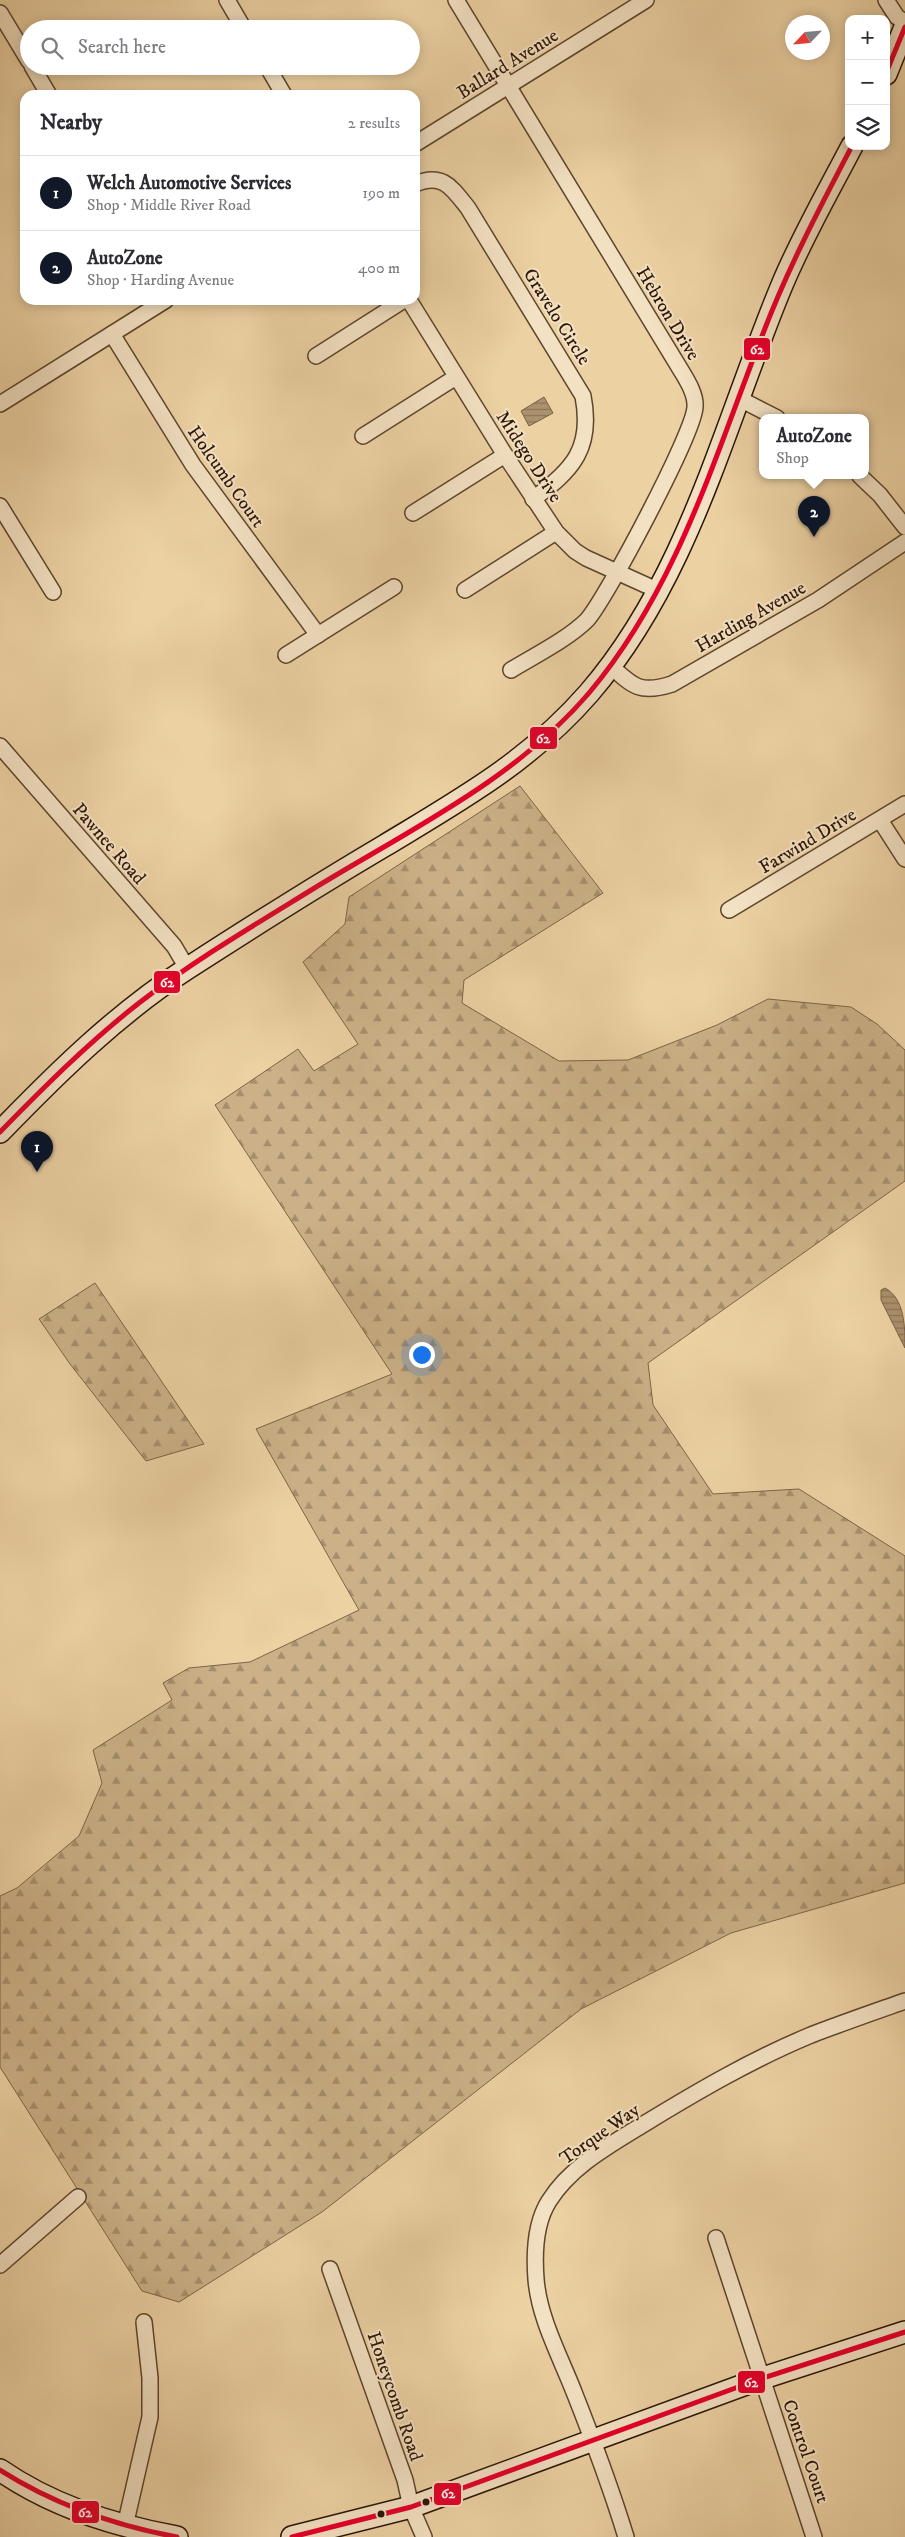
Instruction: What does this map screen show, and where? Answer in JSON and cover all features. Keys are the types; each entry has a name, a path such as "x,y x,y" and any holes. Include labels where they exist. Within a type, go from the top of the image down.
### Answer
{"street":[{"path":"227,0 239,20"},
{"name":"Hebron Drive","path":"456,0 682,372 694,397 695,405 693,418 682,445 617,572 586,620 511,670"},
{"name":"Ballard Avenue","path":"420,141 646,0"},
{"path":"886,0 897,17 905,22"},
{"path":"0,13 20,46"},
{"path":"890,64 905,27"},
{"path":"890,84 905,64"},
{"path":"37,75 46,90"},
{"path":"272,75 281,90"},
{"path":"0,1132 81,1051 143,1000 187,968 457,803 509,768 565,718 611,666 659,591 689,528 789,271 807,230 850,150"},
{"name":"Gravelo Circle","path":"420,182 426,179 442,181 452,187 468,208 582,396 587,418 586,430 577,455 557,482 533,499"},
{"path":"0,404 158,305"},
{"path":"316,356 396,305"},
{"name":"Midego Drive","path":"412,305 456,378 556,532 575,551 659,591"},
{"name":"Holcumb Court","path":"112,334 193,465 318,635"},
{"path":"363,436 456,378"},
{"path":"738,398 769,414"},
{"path":"414,513 505,455"},
{"path":"863,479 880,495 905,527"},
{"path":"0,506 53,592"},
{"path":"465,590 556,532"},
{"name":"Harding Avenue","path":"611,666 636,687 646,690 672,684 818,600 905,542"},
{"path":"286,655 394,587"},
{"name":"Pawnee Road","path":"0,746 174,946 187,968"},
{"name":"Farwind Drive","path":"729,910 905,804"},
{"path":"880,820 905,858"},
{"name":"Torque Way","path":"626,2537 593,2439 557,2351 540,2299 536,2281 535,2248 542,2213 550,2199 583,2164 613,2143 729,2075 810,2035 905,2001"},
{"path":"0,2265 78,2197"},
{"name":"Control Court","path":"716,2238 760,2379 796,2475 814,2537"},
{"name":"Honeycomb Road","path":"330,2269 405,2480 411,2507 424,2537"},
{"path":"125,2526 150,2417 150,2378 144,2322"},
{"path":"292,2537 411,2507 760,2379 905,2332"},
{"path":"0,2470 60,2503 125,2526 177,2537"}],"green space":[{"path":"520,786 603,893 464,980 462,1003 559,1061 628,1060 717,1025 768,999 851,1007 877,1024 905,1050 905,1181 648,1363 653,1405 713,1494 799,1489 905,1556 905,1883 731,1933 581,2009 322,2212 179,2302 142,2291 0,2067 0,1896 17,1888 79,1836 102,1783 93,1750 172,1700 163,1683 189,1668 250,1662 359,1610 256,1429 392,1374 215,1105 298,1049 314,1071 358,1044 303,962 345,924 349,897"},
{"path":"95,1283 204,1444 146,1461 70,1364 39,1319"}],"shaded area":[{"path":"544,397 553,413 529,426 521,411"},
{"path":"885,1288 897,1299 900,1306 905,1331 905,1348 881,1300 881,1290"}],"transit line":[{"name":"62","path":"890,63 905,27"},
{"name":"62","path":"0,1132 85,1049 120,1018 159,988 243,932 420,826 493,779 527,753 589,693 619,653 646,611 669,567 709,476 782,287 850,150"},
{"name":"62","path":"292,2537 411,2507 760,2379 905,2332"},
{"name":"62","path":"0,2470 42,2494 85,2512 107,2520 177,2537"}],"place":[{"name":"AutoZone","path":"814,537"},
{"name":"Welch Automotive Services","path":"37,1172"}]}
